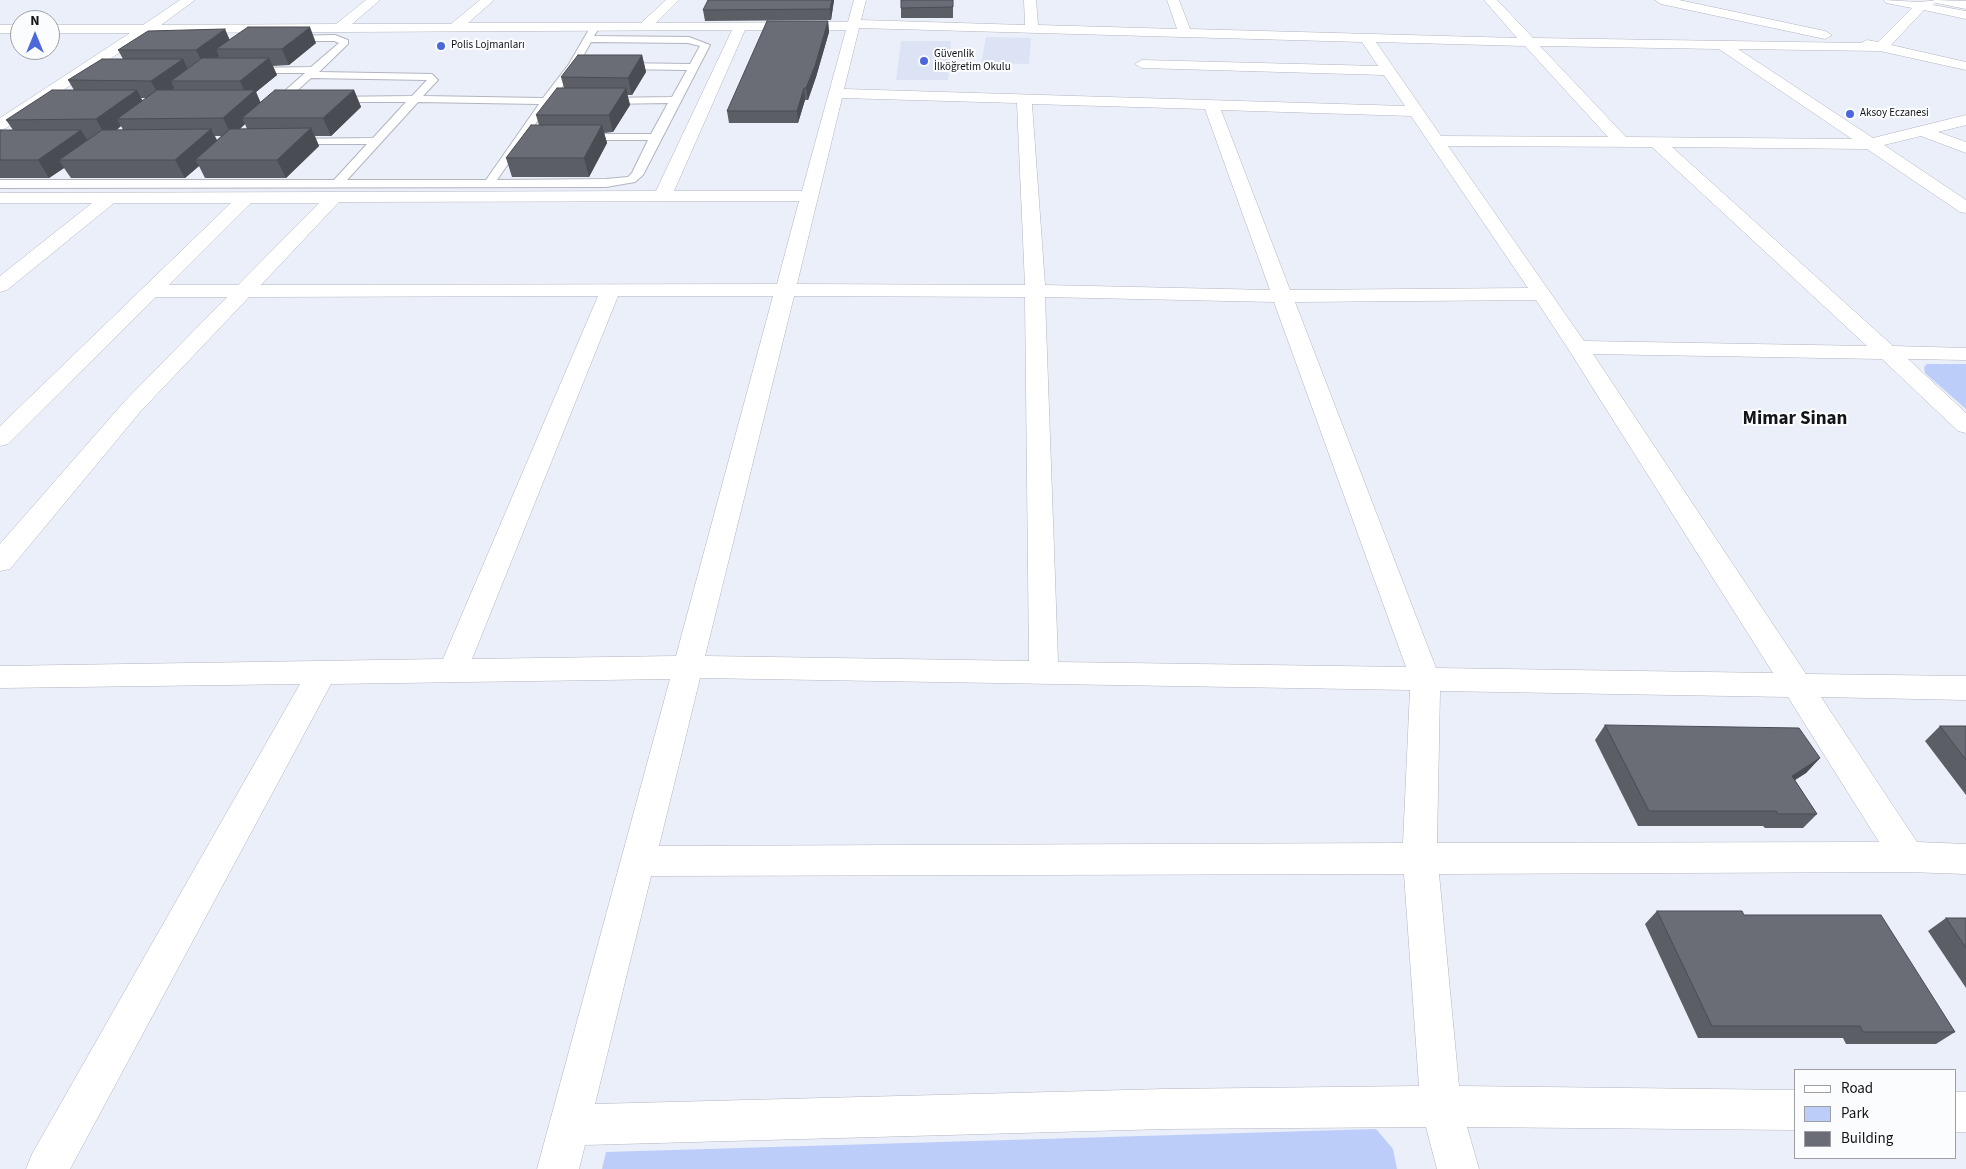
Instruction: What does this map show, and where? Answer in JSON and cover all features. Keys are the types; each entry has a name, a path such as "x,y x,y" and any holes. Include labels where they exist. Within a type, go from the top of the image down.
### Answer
{"street":[{"path":"0,125 189,0"},
{"path":"339,28 374,0"},
{"path":"454,28 488,0"},
{"path":"644,27 673,0"},
{"path":"1030,0 1032,29"},
{"path":"1173,0 1185,33"},
{"path":"1490,0 1622,143"},
{"path":"1661,0 1966,66"},
{"path":"1890,0 1926,3 1966,15"},
{"path":"1940,0 1966,5"},
{"path":"60,29 454,28 592,33 644,27 740,27 856,17 1032,29 1530,42 1881,47 1926,3"},
{"path":"558,1169 856,17"},
{"path":"664,196 740,27"},
{"path":"1141,32 1141,69 1390,71"},
{"path":"1366,38 1578,347 1794,685 1908,857"},
{"path":"1724,46 1966,208"},
{"path":"836,93 1024,99 1138,97 1212,104 1414,110"},
{"path":"1024,99 1035,291 1044,673"},
{"path":"1212,104 1425,679 1420,859 1440,1106 1458,1169"},
{"path":"1438,141 1870,144 1966,120"},
{"path":"1922,131 1966,148"},
{"path":"1658,144 1966,426"},
{"path":"2,196 111,198 248,197 336,190 664,196 810,196"},
{"path":"0,562 132,407 245,291 336,190"},
{"path":"0,440 248,197"},
{"path":"0,286 111,198"},
{"path":"453,670 611,290"},
{"path":"152,291 1035,291 1283,296 1542,294"},
{"path":"1578,347 1966,354"},
{"path":"0,414 26,414"},
{"path":"0,677 688,667 1966,688"},
{"path":"47,1169 322,672"},
{"path":"638,861 1908,857 1966,859"},
{"path":"570,1125 1165,1108 1440,1106 1794,1110"}],"lane":[{"path":"2,196 53,184 189,184 336,190 490,182 606,183 631,180 637,175 655,137 705,45 700,41 592,33 577,66 546,101 490,182"},
{"path":"167,40 336,38 344,42 313,72 274,104 301,99"},
{"path":"610,66 694,67"},
{"path":"238,70 428,76 433,80 377,140 336,190"},
{"path":"320,99 675,100"},
{"path":"568,138 655,137"},
{"path":"520,138 540,138"},
{"path":"282,140 377,140"},
{"path":"189,184 202,171"},
{"path":"53,184 67,174"}],"shaded area":[{"name":"Güvenlik İlköğretim Okulu","path":"986,37 1031,38 1029,64 981,63"},
{"name":"Güvenlik İlköğretim Okulu","path":"901,41 951,41 948,80 896,80"}],"green space":[{"path":"1927,364 1966,364 1966,409 1925,373 1924,367"},
{"path":"1376,1129 1393,1149 1397,1169 602,1169 606,1152"}],"building":[{"path":"708,0 832,0 830,9 703,10"},
{"path":"901,0 953,0 953,7 901,8"},
{"path":"767,21 828,21 815,66 806,88 804,88 797,111 727,111"},
{"path":"248,27 310,27 282,49 216,49"},
{"path":"225,29 196,50 118,50 148,31"},
{"path":"578,55 642,55 628,78 561,77"},
{"path":"202,58 269,58 240,81 171,81"},
{"path":"102,59 183,59 151,81 68,80"},
{"path":"557,88 626,88 609,115 536,115"},
{"path":"52,90 137,90 96,119 6,120"},
{"path":"157,90 255,90 223,118 117,119"},
{"path":"275,90 354,90 323,118 242,118"},
{"path":"531,125 602,125 584,158 506,158"},
{"path":"311,128 277,160 195,160 230,129"},
{"path":"211,129 175,160 59,160 102,130"},
{"path":"0,130 81,130 38,160 0,160"},
{"path":"1605,725 1799,728 1820,758 1792,776 1817,814 1778,814 1776,811 1649,811"},
{"path":"1940,726 1966,726 1966,760"},
{"path":"1657,911 1742,911 1744,915 1881,915 1955,1032 1863,1032 1860,1026 1712,1026"},
{"path":"1946,918 1966,918 1966,948"}],"place":[{"name":"Polis Lojmanları","path":"441,46"},
{"name":"Güvenlik İlköğretim Okulu","path":"924,61"},
{"name":"Aksoy Eczanesi","path":"1850,114"}],"district":[{"name":"Mimar Sinan","path":"1795,420"}]}
